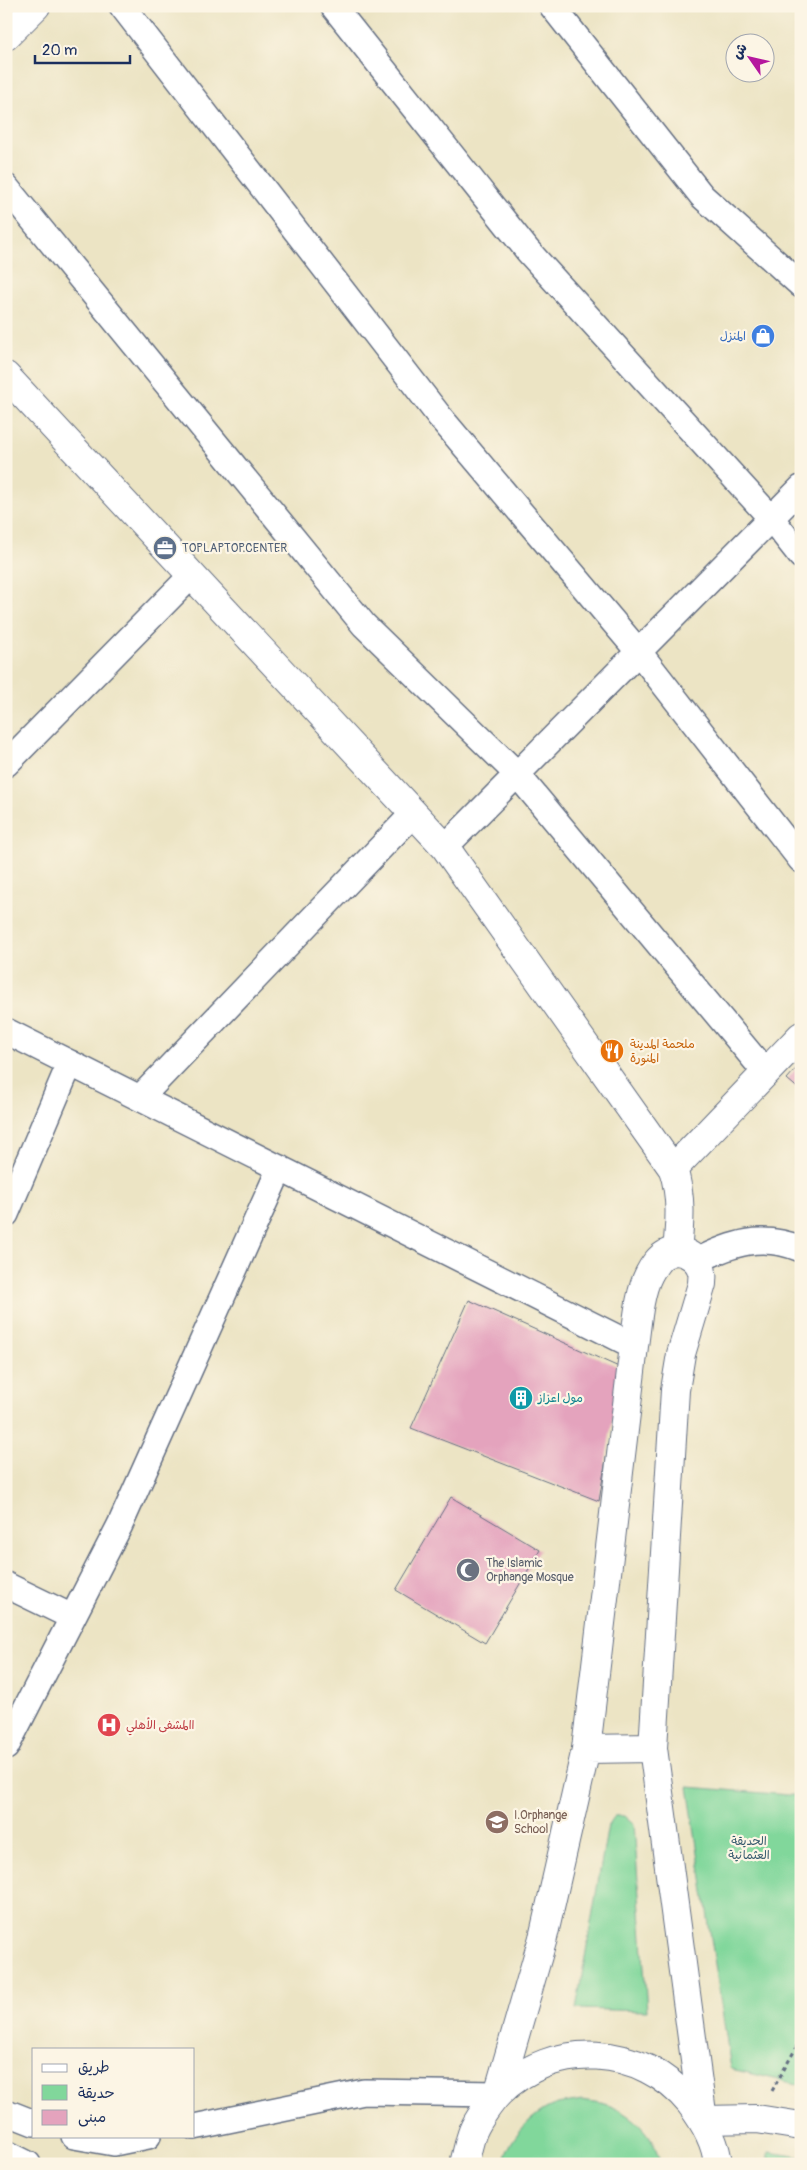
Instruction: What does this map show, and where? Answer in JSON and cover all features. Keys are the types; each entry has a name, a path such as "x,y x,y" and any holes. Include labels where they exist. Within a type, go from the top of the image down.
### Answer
{"main road":[{"path":"6,36 36,6"},
{"path":"6,376 445,847 673,1169 679,1187 687,1256 702,1272 702,1284 681,1354 675,1390 653,1748 703,2120 717,2156 718,2164"},
{"path":"673,1169 801,1036"},
{"path":"498,2094 543,1938 586,1749 634,1346 643,1287 648,1274 666,1254 687,1256"},
{"path":"586,1749 653,1748"},
{"path":"464,2164 473,2130 498,2094 530,2070 568,2056 607,2056 646,2066 678,2088 703,2120"},
{"path":"703,2120 757,2119 801,2126"}],"street":[{"path":"122,6 440,417 638,651 801,860"},
{"path":"333,6 528,251 771,518 801,556"},
{"path":"555,8 702,196 801,284"},
{"path":"6,187 364,625 516,773 766,1073"},
{"path":"445,847 516,773 801,488"},
{"path":"10,752 192,575"},
{"path":"140,1098 413,814"},
{"path":"6,1031 634,1346"},
{"path":"6,1214 70,1063"},
{"path":"6,1747 120,1525 280,1168"},
{"path":"687,1256 743,1242 778,1242 801,1249"},
{"path":"6,1585 72,1617"},
{"path":"195,2127 364,2092 498,2094"},
{"path":"6,2112 32,2122"},
{"path":"78,2138 111,2154 144,2138"},
{"path":"6,2154 28,2164"}],"path":[{"path":"757,2119 801,2039"}],"green space":[{"name":"الحديقة العثمانية","path":"688,1787 801,1796 801,2085 731,2069"},
{"path":"615,1816 625,1816 634,1824 647,2011 576,2009 608,1825"},
{"path":"582,2100 602,2103 626,2114 642,2128 654,2144 660,2164 504,2164 510,2145 531,2119 549,2107"},
{"path":"769,2152 801,2157 801,2164 769,2164"}],"building":[{"path":"801,1063 801,1091 787,1079"},
{"name":"مول اعزاز","path":"469,1300 621,1368 599,1501 411,1428"},
{"name":"The Islamic Orphange Mosque","path":"451,1497 540,1550 485,1643 396,1590"}],"place":[{"name":"المنزل","path":"763,336"},
{"name":"TOPLAPTOP.CENTER","path":"165,548"},
{"name":"ملحمة المدينة المنورة","path":"612,1051"},
{"name":"مول اعزاز","path":"521,1398"},
{"name":"The Islamic Orphange Mosque","path":"468,1570"},
{"name":"االمشفى الأهلي","path":"109,1725"},
{"name":"I.Orphange School","path":"497,1822"}]}
